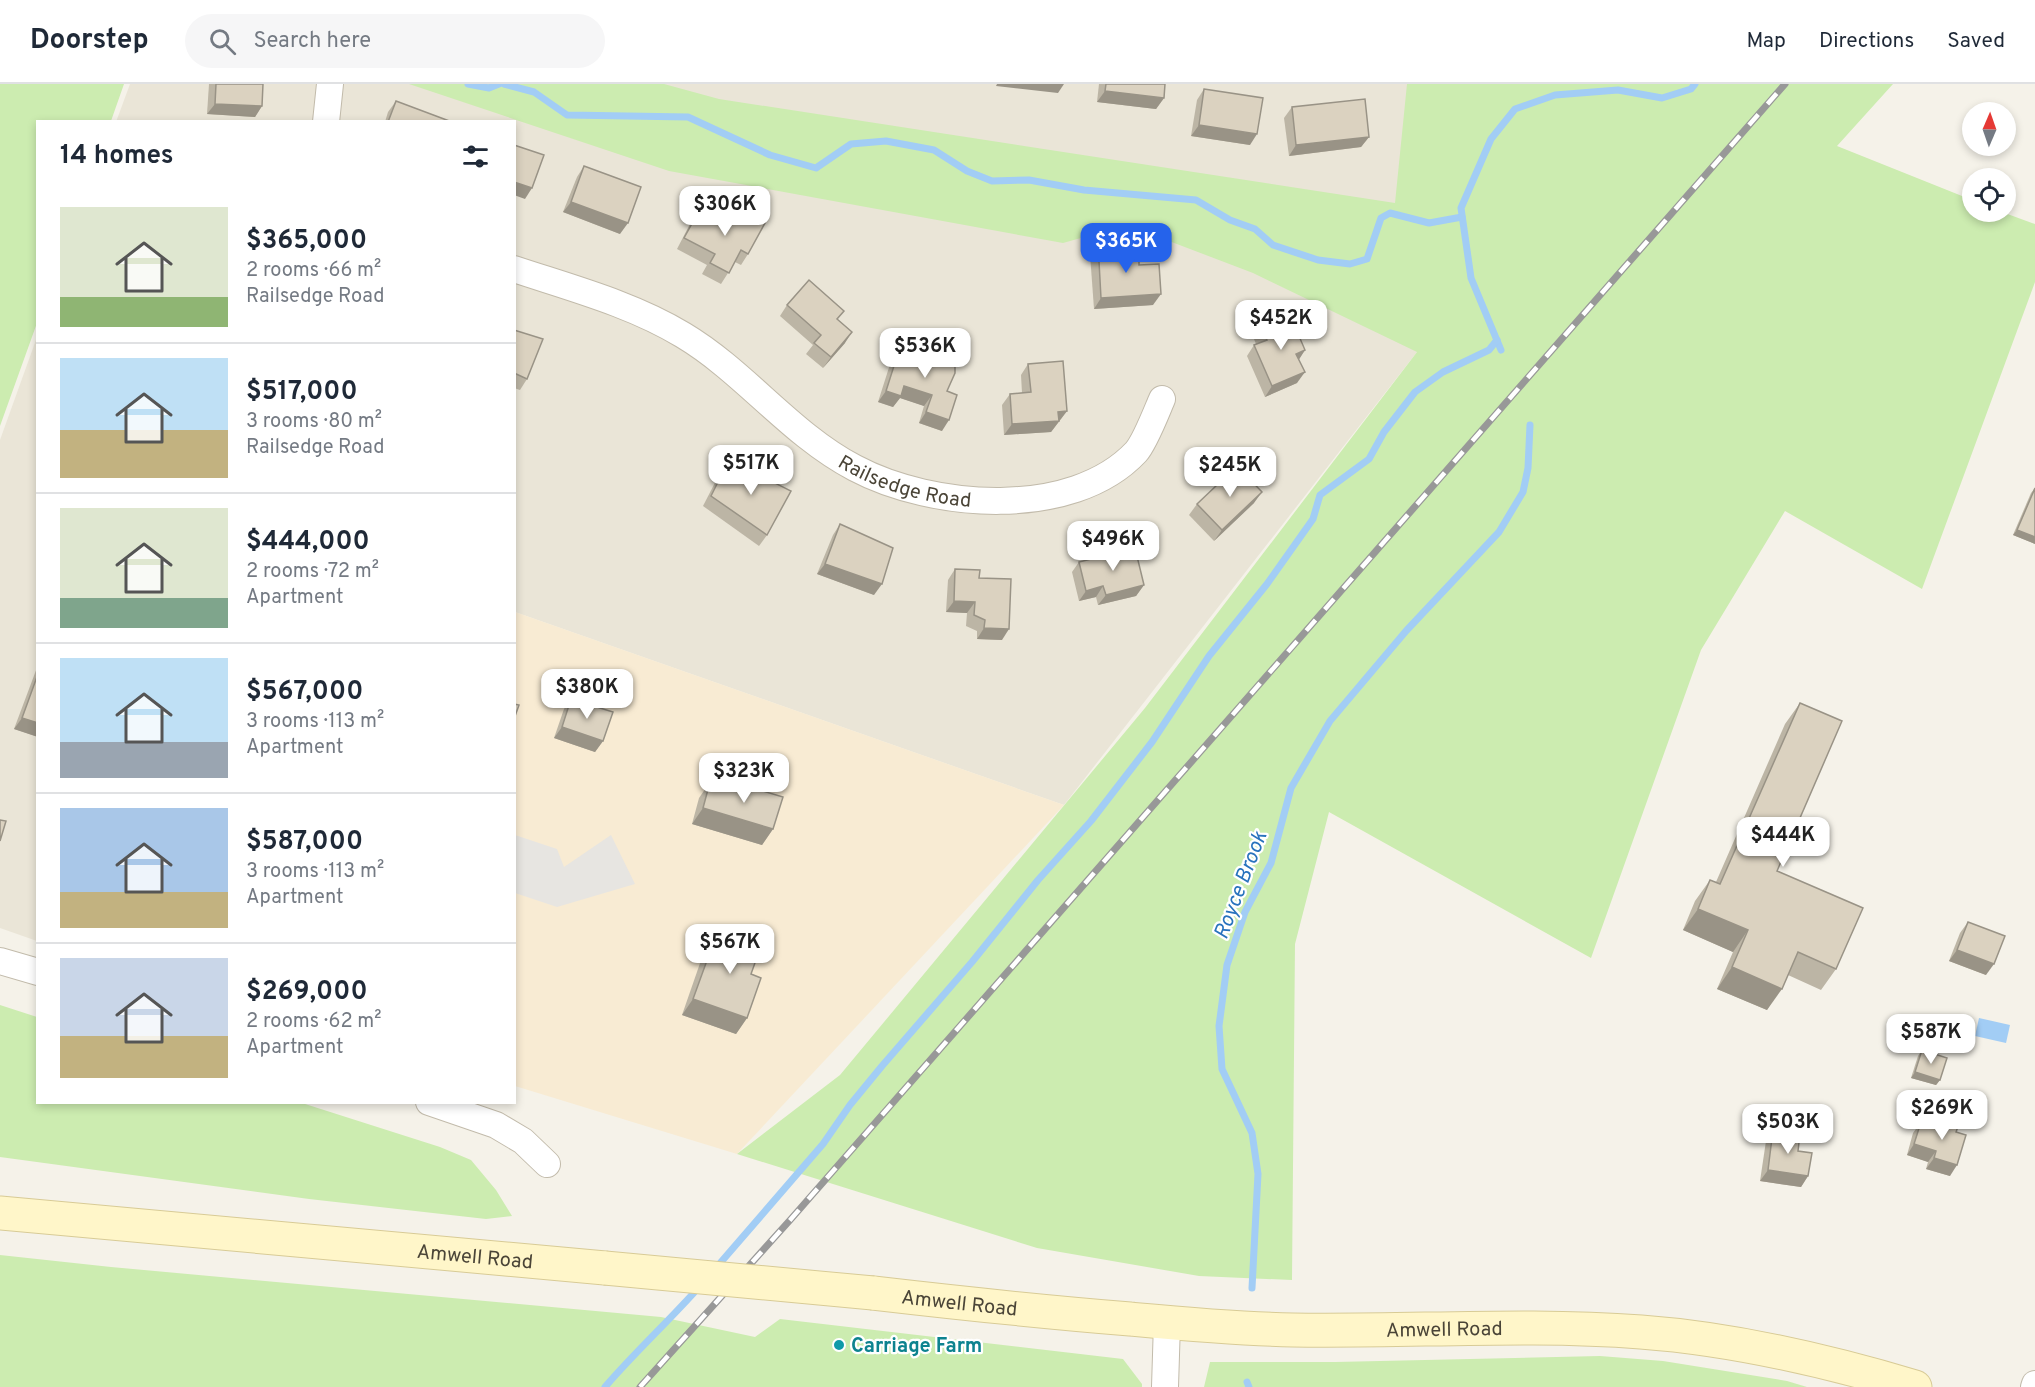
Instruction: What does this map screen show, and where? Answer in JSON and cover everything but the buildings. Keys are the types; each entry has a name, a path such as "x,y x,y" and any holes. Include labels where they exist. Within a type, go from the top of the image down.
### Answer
{"main road":[{"name":"Amwell Road","path":"0,1213 1232,1328 1294,1330 1547,1329 1643,1332 1723,1341 1793,1354 1915,1387"}],"street":[{"path":"326,120 330,84"},
{"name":"Railsedge Road","path":"516,269 643,314 684,335 719,361 817,443 855,468 900,486 944,497 983,502 1031,499 1073,490 1108,476 1138,451 1162,399"},
{"path":"0,961 36,971"},
{"path":"435,1104 496,1125 523,1141 547,1164"},
{"path":"1165,1387 1167,1323"}],"shaded area":[{"path":"130,84 1504,84 1417,352 1064,805 516,612 516,120 117,120"},
{"path":"36,340 36,941 0,928 0,440"},
{"path":"516,612 1064,805 737,1154 516,1086"},
{"path":"516,835 557,849 564,867 611,835 635,884 557,907 516,893"}],"green space":[{"path":"0,84 124,84 111,120 36,120 36,326 0,426"},
{"path":"409,84 664,84 719,99 1395,203 1407,84 1893,84 1837,146 1962,196 1962,222 2016,222 2016,217 2035,224 2035,282 1922,589 1785,511 1701,650 1591,958 1329,812 1295,944 1292,1280 1199,1276 1037,1248 737,1154 840,1075 1145,708 1417,352 1253,273 1127,225 1063,243 669,171"},
{"path":"0,1005 36,1017 36,1104 305,1104 440,1147 471,1160 496,1190 512,1216 486,1219 309,1199 0,1157"},
{"path":"0,1255 661,1317 755,1337 780,1319 1123,1359 1142,1387 0,1387"},
{"path":"1600,1356 1663,1361 1787,1381 1807,1387 1204,1387 1210,1362 1335,1362"}],"water":[{"path":"1979,1018 2010,1025 2006,1043 1975,1036"}],"waterway":[{"path":"468,84 489,88 499,84"},
{"path":"504,84 534,92 567,115 688,117 770,155 816,168 851,144 886,141 934,150 967,171 992,181 1029,180 1084,190 1196,200 1230,220 1255,229 1273,245 1318,260 1350,264 1367,259 1381,218 1390,213 1429,223 1462,217"},
{"name":"Royce Brook","path":"1501,350 1471,278 1461,208 1491,139 1515,109 1555,95 1618,90 1662,98 1691,89 1695,84"},
{"path":"715,1269 823,1144 850,1105 972,962 1038,880 1091,821 1152,742 1209,656 1267,584 1313,519 1320,495 1369,459 1384,432 1415,392 1443,372 1489,350 1497,340"},
{"name":"Royce Brook","path":"1252,1288 1258,1174 1252,1133 1222,1069 1219,1026 1227,965 1245,912 1271,863 1291,788 1330,721 1406,631 1499,532 1523,492 1528,468 1530,425"},
{"path":"605,1387 700,1286"},
{"name":"Royce Brook","path":"1247,1382 1249,1387"}],"railway":[{"path":"640,1387 791,1219 1785,84"}],"place":[{"name":"Carriage Farm","path":"839,1345"}]}
